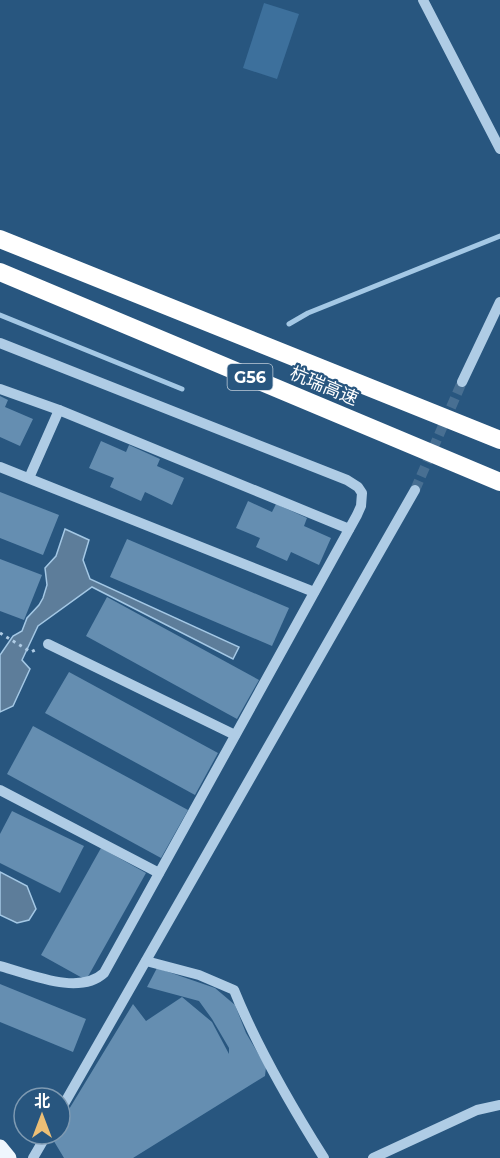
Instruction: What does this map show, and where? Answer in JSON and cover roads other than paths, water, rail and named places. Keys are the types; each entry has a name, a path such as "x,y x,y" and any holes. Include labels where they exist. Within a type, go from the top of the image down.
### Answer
{"highway":[{"name":"杭瑞高速","path":"0,239 500,440"},
{"name":"杭瑞高速","path":"0,272 500,482"}],"main road":[{"path":"0,1147 9,1158"}],"street":[{"path":"423,0 500,149"},
{"path":"462,382 500,302"},
{"path":"0,343 347,480 358,487 362,493 361,506 349,529 104,973 98,979 84,984 66,984 0,966"},
{"path":"0,389 59,410 349,529"},
{"path":"29,478 59,410"},
{"path":"0,467 314,592"},
{"path":"72,1090 415,490"},
{"path":"48,644 235,735"},
{"path":"0,790 159,873"},
{"path":"146,961 199,975 234,990 248,1024 293,1110 324,1158"},
{"path":"373,1158 477,1110 500,1105"}],"waterway":[{"path":"289,324 308,313 500,236"},
{"path":"0,315 182,389"}],"tunnel":[{"path":"415,490 462,382"}]}
